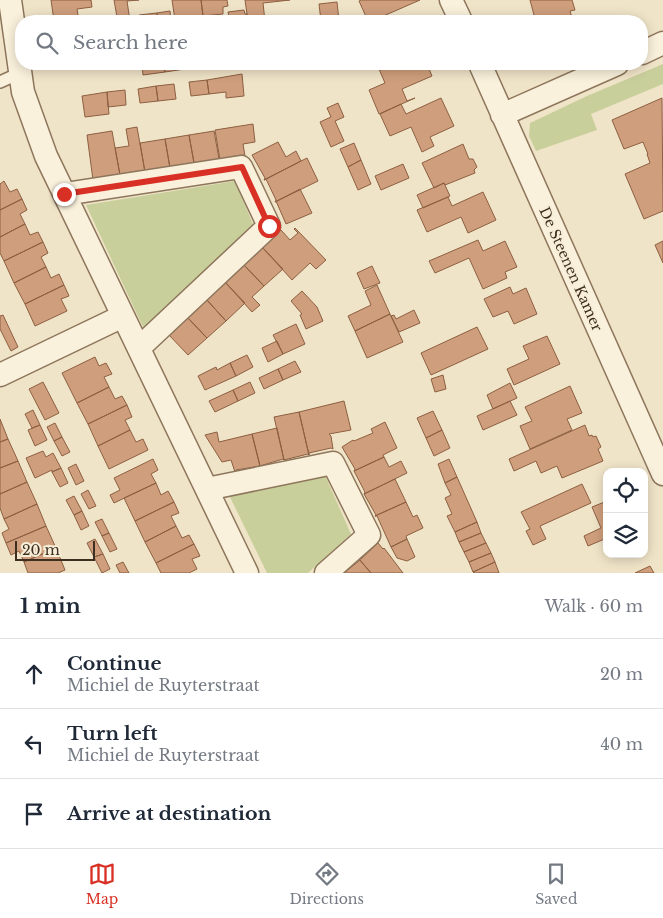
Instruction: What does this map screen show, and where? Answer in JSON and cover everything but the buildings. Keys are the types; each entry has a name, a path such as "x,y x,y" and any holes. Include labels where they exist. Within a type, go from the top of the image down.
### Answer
{"street":[{"path":"10,0 10,77 23,92 43,147 64,194 248,573"},
{"path":"451,0 458,15"},
{"path":"648,50 663,43"},
{"name":"De Steenen Kamer","path":"483,70 663,474"},
{"path":"502,115 603,70"},
{"path":"64,194 242,167 269,226 138,348"},
{"path":"0,375 123,316"},
{"path":"207,489 333,463 369,535 326,573"}],"green space":[{"path":"663,64 663,84 591,114 597,130 536,151 529,136 530,123 587,96"},
{"path":"235,181 253,224 155,319 143,327 86,205"},
{"path":"324,473 351,534 308,573 267,573 229,495"}],"route":[{"path":"64,194 242,167 269,226"}]}
